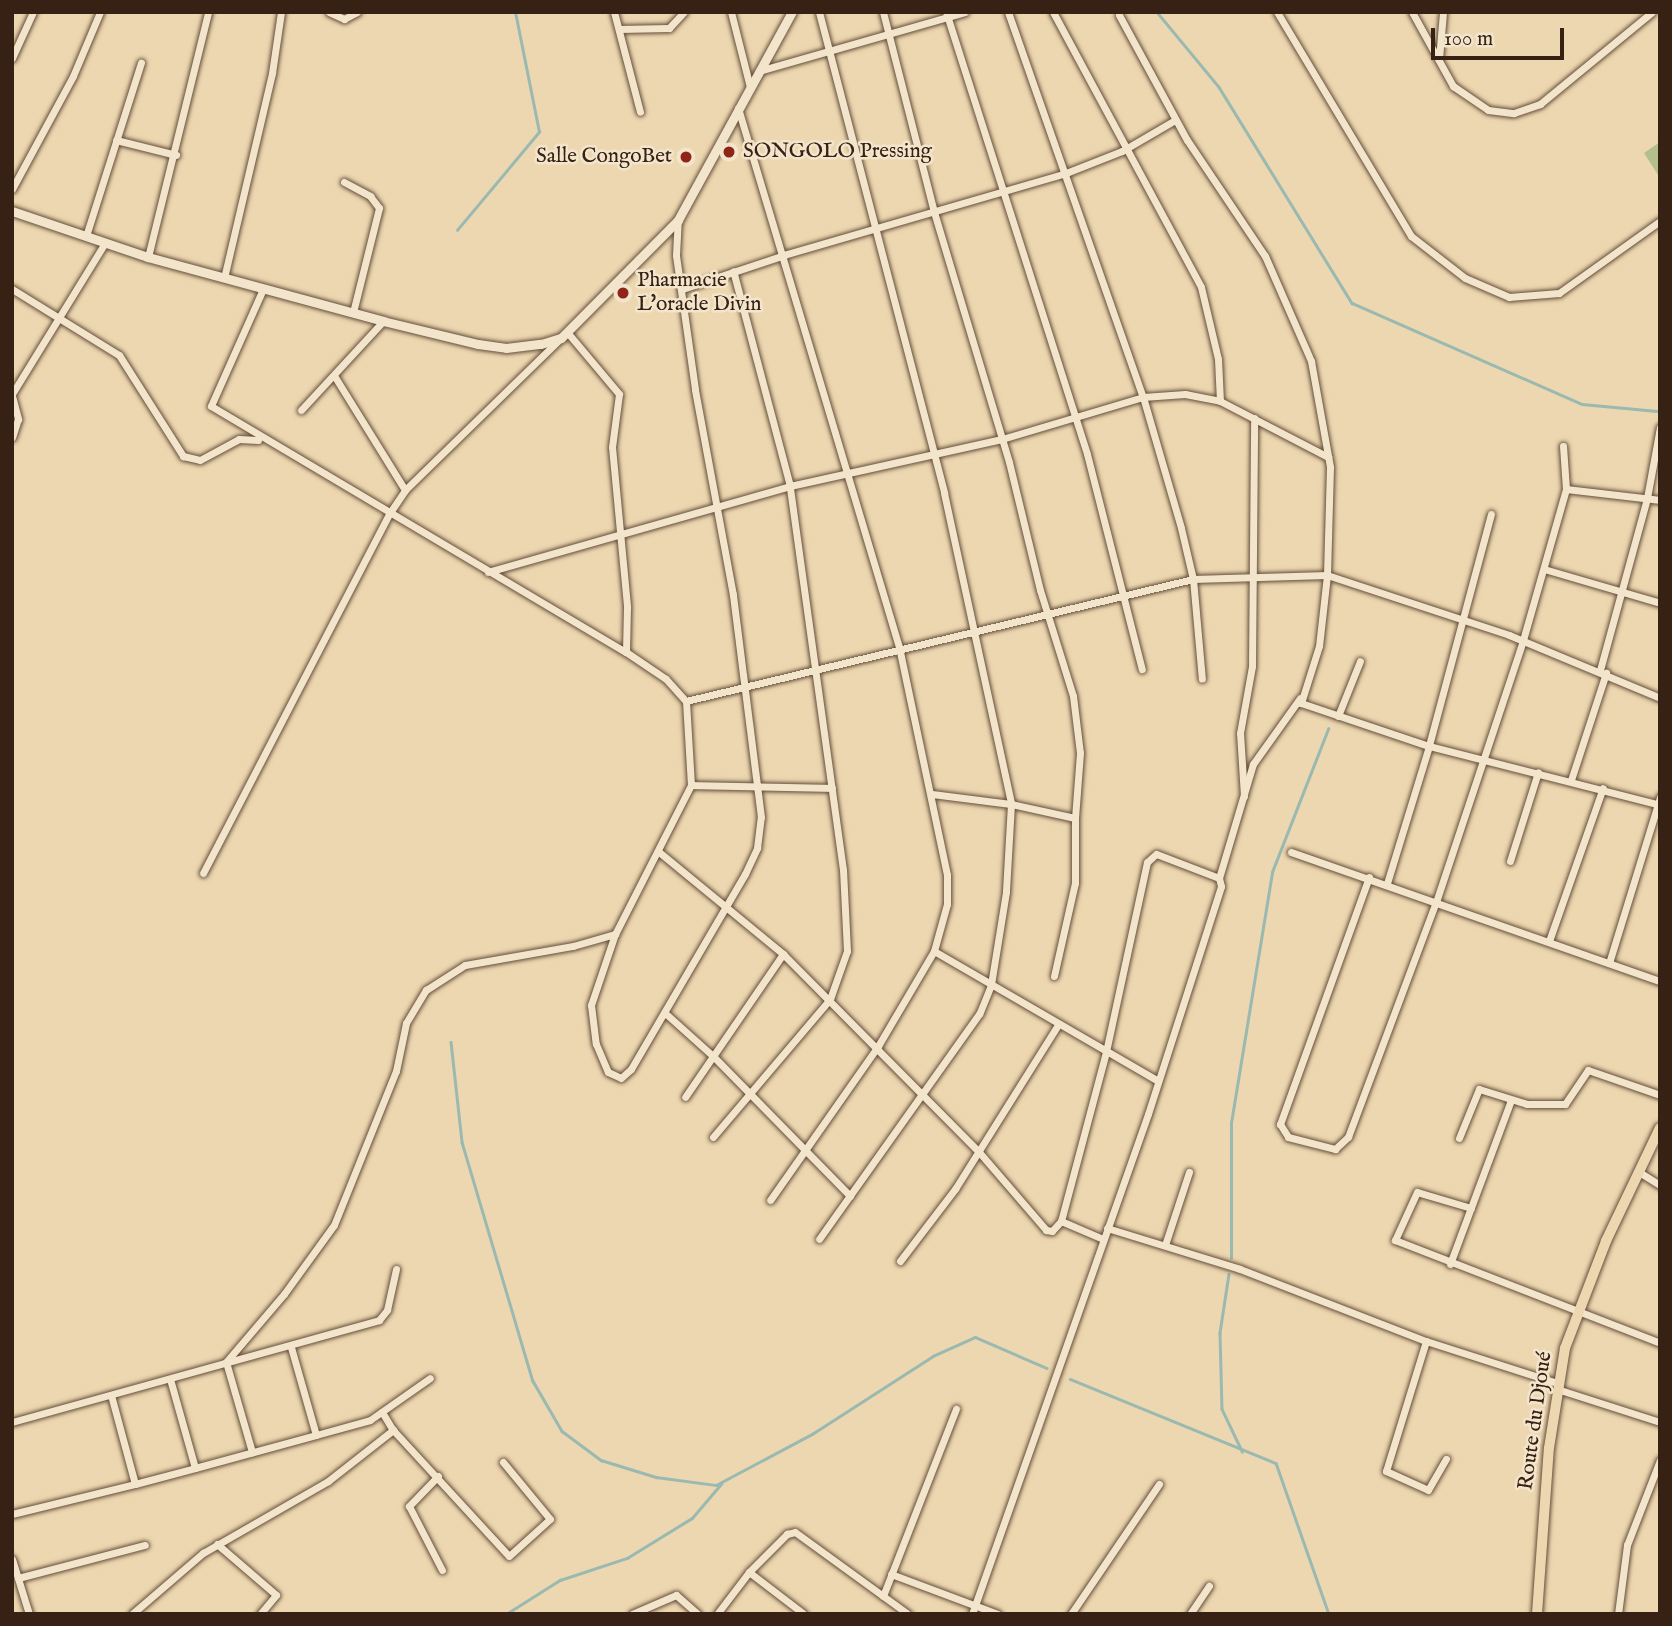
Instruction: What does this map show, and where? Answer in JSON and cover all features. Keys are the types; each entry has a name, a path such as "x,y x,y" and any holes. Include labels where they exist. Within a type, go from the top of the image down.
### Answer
{"main road":[{"name":"Route du Djoué","path":"1537,1614 1557,1385 1578,1310 1660,1128"}],"street":[{"path":"12,58 33,12"},
{"path":"12,189 85,52 100,12"},
{"path":"148,257 176,155 208,12"},
{"path":"224,278 272,72 281,12"},
{"path":"329,12 344,19 357,12"},
{"path":"614,12 640,111"},
{"path":"619,29 669,28 684,12"},
{"path":"731,12 750,87"},
{"path":"203,873 389,513 405,490 678,220 792,12"},
{"path":"819,12 877,228 933,454 975,628 1011,804 1006,892 991,985 979,1014 920,1092 819,1239"},
{"path":"883,12 933,212 1002,439 1047,613 1073,696 1080,753 1075,818 1075,883 1054,976"},
{"path":"759,71 965,12"},
{"path":"1009,12 1143,397 1193,579 1202,678"},
{"path":"1053,12 1201,287 1218,359 1220,401"},
{"path":"1277,12 1411,236 1465,278 1509,297 1559,293 1660,221"},
{"path":"1412,12 1453,86 1474,104 1499,112 1529,111 1652,12"},
{"path":"1439,59 1443,12"},
{"path":"947,15 1006,193 1075,417 1142,669"},
{"path":"973,1610 1211,923 1219,878 1254,764 1300,698 1317,655 1327,575 1328,457 1311,361 1282,290 1175,120 1119,15"},
{"path":"86,236 141,63"},
{"path":"738,108 899,647 947,875 945,915 934,951 878,1046 770,1200"},
{"path":"682,289 784,255 1006,193 1066,173 1126,149 1175,120"},
{"path":"116,140 176,155"},
{"path":"344,182 370,196 379,208 353,312"},
{"path":"12,211 148,257 383,321 506,348 564,335"},
{"path":"263,289 211,406 267,443 626,652 666,679 686,701 691,785 615,934 589,1017 611,1076 626,1076 728,905 757,848 759,785 718,508 695,389 676,255 678,220"},
{"path":"12,438 18,419 12,395 57,317 105,243"},
{"path":"713,1137 830,999 844,968 847,931 832,788 790,486 733,271"},
{"path":"12,289 125,362 183,456 200,460 239,439 267,443"},
{"path":"301,410 335,377 383,321"},
{"path":"564,335 620,394 612,447 621,536 626,652"},
{"path":"335,377 405,490"},
{"path":"488,572 790,486 1002,439 1143,397 1185,394 1220,401 1328,457"},
{"path":"1244,796 1240,733 1252,666 1254,418"},
{"path":"1571,780 1603,671 1647,498 1660,428"},
{"path":"1369,877 1280,1124 1288,1138 1335,1149 1345,1143 1436,902 1523,640 1566,489 1563,446"},
{"path":"1566,489 1660,500"},
{"path":"1387,883 1465,620 1491,514"},
{"path":"1544,569 1660,603"},
{"path":"686,701 747,690 975,628 1193,579 1254,580 1327,575 1523,640 1603,671 1660,698"},
{"path":"1338,716 1360,660"},
{"path":"1300,698 1306,706 1429,746 1659,802 1609,963"},
{"path":"1510,861 1538,772"},
{"path":"691,785 832,788"},
{"path":"1549,941 1603,788"},
{"path":"932,794 1011,804 1075,818"},
{"path":"659,852 728,905 830,999 979,1152 1046,1230 1058,1227 1061,1221 1106,1052 1150,856 1156,854 1219,878"},
{"path":"1291,852 1387,883 1609,963 1659,977"},
{"path":"226,1362 284,1294 334,1224 396,1071 406,1023 426,990 466,965 573,946 615,934"},
{"path":"934,951 1058,1026 1158,1081"},
{"path":"685,1097 783,954"},
{"path":"665,1013 713,1056 850,1196"},
{"path":"900,1261 932,1222 1058,1026"},
{"path":"1459,1138 1477,1090 1541,1106 1565,1104 1588,1070 1660,1095"},
{"path":"1450,1264 1511,1100"},
{"path":"1165,1245 1189,1172"},
{"path":"1639,1172 1660,1185"},
{"path":"1471,1208 1417,1192 1395,1237 1450,1264 1660,1343"},
{"path":"1061,1221 1103,1239"},
{"path":"1107,1228 1165,1245 1426,1341 1660,1422"},
{"path":"12,1422 226,1362 291,1347 384,1316 396,1269"},
{"path":"1426,1341 1386,1471 1428,1490 1446,1459"},
{"path":"291,1347 316,1435"},
{"path":"226,1362 252,1452"},
{"path":"12,1514 357,1426 430,1378"},
{"path":"170,1379 195,1468"},
{"path":"111,1395 135,1484"},
{"path":"883,1597 956,1409"},
{"path":"382,1412 393,1430 509,1556 550,1519 503,1462"},
{"path":"133,1613 218,1544 328,1481 393,1430"},
{"path":"1618,1614 1627,1545 1660,1460"},
{"path":"438,1476 409,1506 442,1570"},
{"path":"1071,1614 1159,1484"},
{"path":"717,1614 749,1572 786,1534 795,1532 908,1614"},
{"path":"218,1544 276,1595 260,1614"},
{"path":"18,1578 145,1545"},
{"path":"12,1559 29,1614"},
{"path":"749,1572 804,1614"},
{"path":"891,1574 973,1610 998,1614"},
{"path":"1189,1614 1209,1586"},
{"path":"632,1614 676,1595 698,1614"}],"green space":[{"path":"1660,142 1660,178 1644,153"}],"waterway":[{"path":"457,230 539,132 515,12"},
{"path":"1157,12 1219,87 1352,303 1582,404 1657,411"},
{"path":"1231,1258 1231,1123 1272,872 1328,729"},
{"path":"451,1042 462,1142 533,1381 562,1431 601,1460 656,1477 716,1485 812,1434 933,1356 975,1337 1047,1368"},
{"path":"1229,1274 1220,1333 1222,1409 1242,1451"},
{"path":"1070,1379 1276,1463 1329,1614"},
{"path":"506,1614 560,1580 627,1558 692,1518 721,1484"}],"place":[{"name":"SONGOLO Pressing","path":"729,152"},
{"name":"Salle CongoBet","path":"686,157"},
{"name":"Pharmacie L'oracle Divin","path":"623,293"}]}
